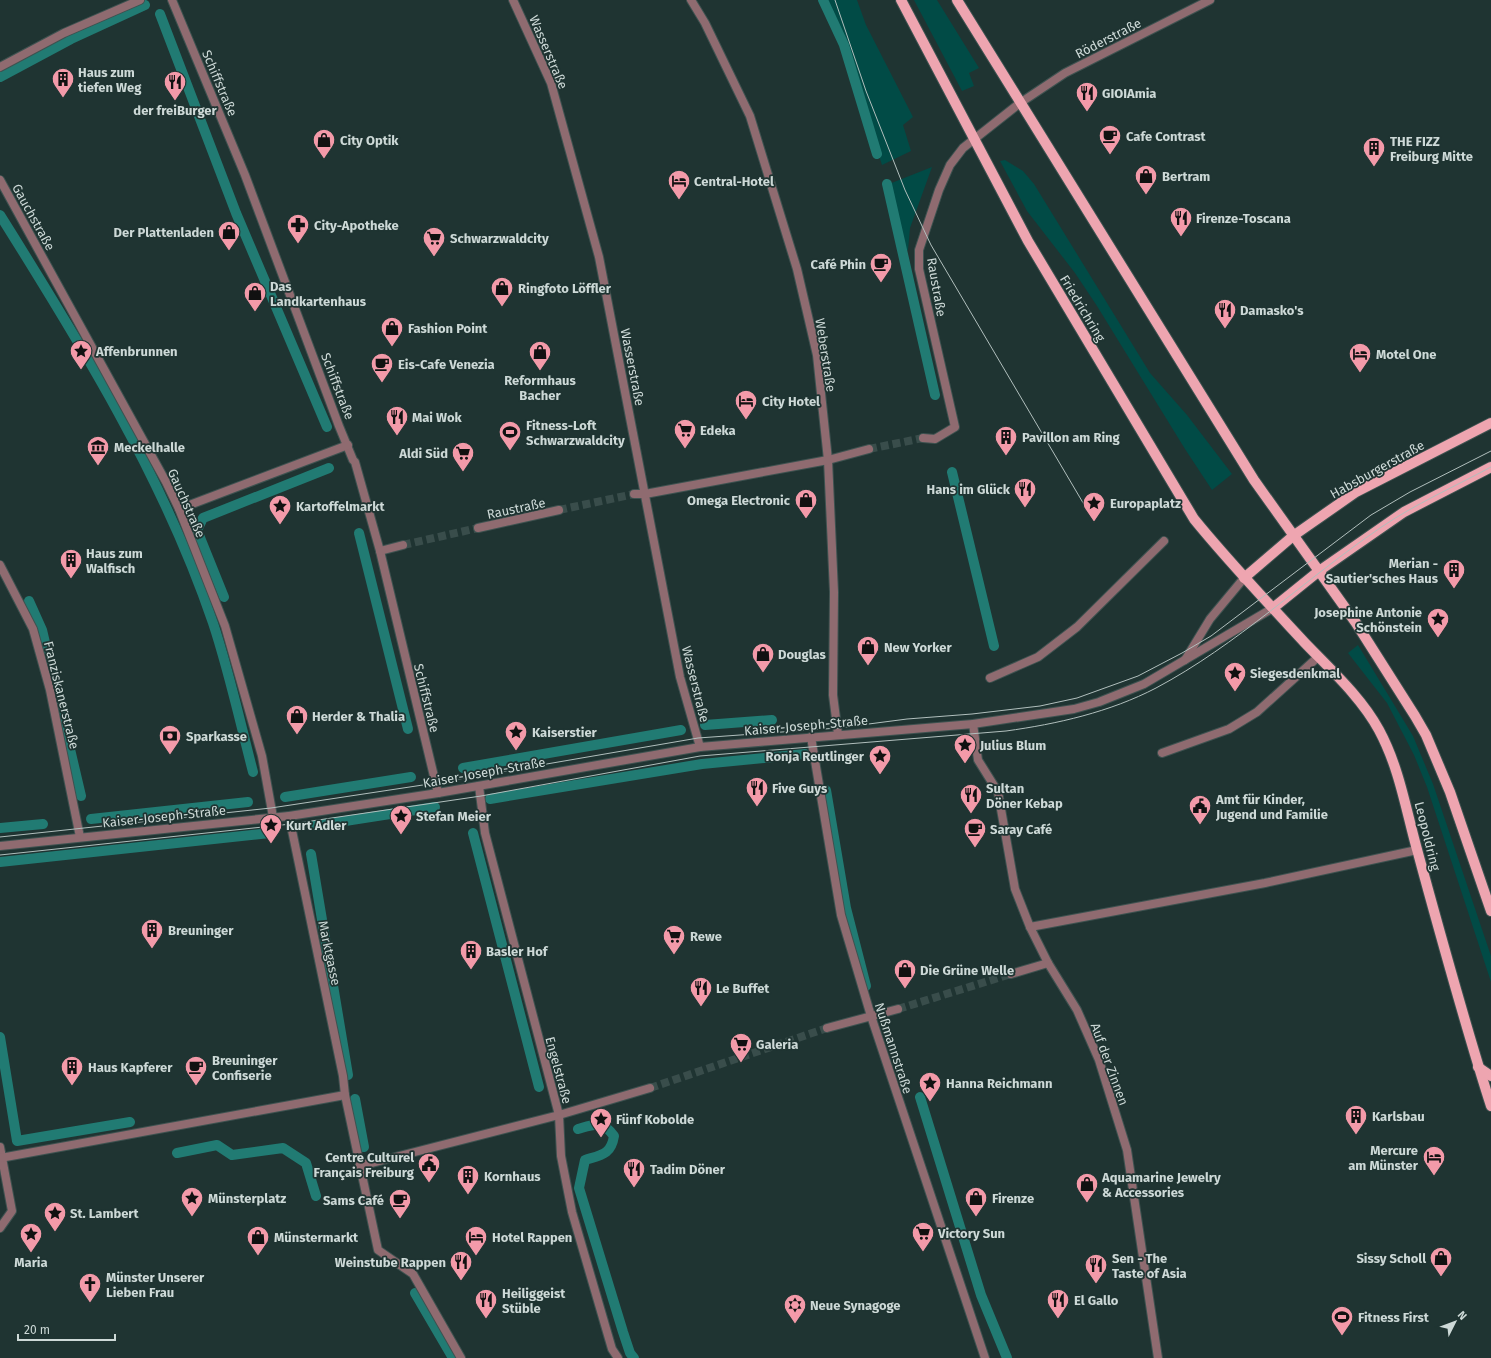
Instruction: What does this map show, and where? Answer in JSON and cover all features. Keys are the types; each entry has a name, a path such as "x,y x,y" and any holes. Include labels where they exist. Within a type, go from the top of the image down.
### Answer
{"main road":[{"name":"Friedrichring","path":"901,0 1028,241 1187,508 1223,556 1273,608"},
{"path":"957,0 1254,480 1368,642 1426,735 1450,792 1491,912"},
{"name":"Habsburgerstraße","path":"1244,578 1293,536 1356,492 1491,423"},
{"path":"1273,608 1319,572 1404,512 1491,467"},
{"name":"Leopoldring","path":"1273,608 1365,709 1379,730 1391,755 1401,781 1417,850 1478,1067 1491,1106"},
{"path":"1478,1067 1491,1076"}],"street":[{"path":"0,67 64,33 140,0"},
{"name":"Schiffstraße","path":"172,0 246,175 355,462 380,551 438,793"},
{"name":"Wasserstraße","path":"513,0 551,83 599,257 680,677 700,747"},
{"name":"Weberstraße","path":"691,0 705,22 747,110 797,269 817,355 828,460 834,592 833,695 838,734"},
{"name":"Röderstraße","path":"1020,104 1065,73 1210,0"},
{"name":"Raustraße","path":"923,438 936,439 955,427 919,269 919,250 939,190 950,165 963,148 1020,104"},
{"name":"Gauchstraße","path":"0,180 166,482 179,509 225,626 262,756 274,817"},
{"path":"179,509 348,445"},
{"path":"634,494 645,494 828,460 869,449"},
{"name":"Raustraße","path":"478,528 559,510"},
{"path":"990,678 1038,658 1077,627 1164,541"},
{"path":"380,551 403,545"},
{"name":"Franziskanerstraße","path":"0,565 33,629 50,690 80,837"},
{"path":"1184,662 1210,619 1244,578"},
{"path":"1184,662 1273,608"},
{"path":"1162,753 1229,729 1257,712 1318,657"},
{"name":"Kaiser-Joseph-Straße","path":"0,846 289,816 438,793 700,747 838,734 973,724 1074,709 1099,702 1144,684 1184,662"},
{"name":"Auf der Zinnen","path":"973,724 978,760 998,792 1015,889 1030,927 1048,963 1077,1010 1099,1060 1127,1150 1158,1358"},
{"name":"Nußmannstraße","path":"811,737 841,915 871,1016 985,1358"},
{"name":"Engelstraße","path":"479,786 485,833 559,1114 560,1156 572,1212 612,1349 618,1358"},
{"name":"Marktgasse","path":"289,816 345,1096"},
{"path":"1030,927 1265,883 1417,850"},
{"path":"1011,974 1048,963"},
{"path":"827,1028 898,1009"},
{"path":"360,1164 372,1163 559,1114 650,1088"},
{"path":"0,1158 345,1096 378,1250 413,1274 461,1358"},
{"path":"0,1147 0,1158 12,1211 0,1228"}],"shaded area":[{"path":"826,0 857,0 866,25 913,117 903,125 911,151 882,165 840,37"},
{"path":"914,0 937,0 979,68 969,73 974,86 962,91"},
{"path":"1005,160 1023,171 1034,184 1150,373 1187,415 1232,474 1212,490 1097,306 1075,273 1027,211 1000,161"},
{"path":"932,167 910,228 908,250 905,251 889,184"},
{"path":"1358,645 1413,736 1433,784 1491,956 1491,982 1427,787 1414,755 1387,703 1348,653"}],"waterway":[{"path":"823,0 844,45 877,154"},
{"path":"0,77 71,39 145,5"},
{"path":"160,14 236,213 327,427"},
{"path":"887,184 935,395"},
{"path":"0,215 61,313 90,363 145,464 170,516 193,569 219,641 253,772"},
{"path":"224,597 197,530 203,518 329,468"},
{"path":"952,472 994,646"},
{"path":"359,533 408,729"},
{"path":"29,601 42,630 81,796"},
{"path":"705,725 772,720"},
{"path":"463,768 681,730"},
{"path":"490,799 702,764 805,754"},
{"path":"285,797 411,777"},
{"path":"826,790 846,908 866,986"},
{"path":"91,819 248,802"},
{"path":"313,826 435,807"},
{"path":"0,828 43,824"},
{"path":"0,862 270,833"},
{"path":"473,833 539,1087"},
{"path":"311,854 348,1075"},
{"path":"0,1037 17,1141 130,1122"},
{"path":"920,1097 981,1295 1007,1358"},
{"path":"355,1099 364,1147"},
{"path":"578,1129 594,1125 602,1125 606,1127 614,1136 613,1142 608,1151 585,1160 579,1188 623,1332 630,1353 634,1358"},
{"path":"177,1153 217,1145 232,1155 283,1148 306,1163 316,1196"},
{"path":"415,1293 453,1358"}],"tunnel":[{"path":"869,449 923,438"},
{"path":"559,510 634,494"},
{"path":"403,545 478,528"},
{"path":"898,1009 1011,974"},
{"path":"650,1088 827,1028"}],"tram line":[{"path":"835,0 866,91 905,190 931,245 1092,518"},
{"path":"0,837 271,808 436,783 698,738 838,728 907,719 972,714 1040,706 1077,698 1138,676 1211,636 1371,515 1410,492 1491,451"},
{"path":"0,855 291,824 481,796 700,756 1006,731 1064,721 1120,704 1156,688 1186,671 1242,632 1352,548 1393,519 1491,467"}],"place":[{"name":"Haus zum tiefen Weg","path":"63,98"},
{"name":"der freiBurger","path":"175,102"},
{"name":"GIOIAmia","path":"1087,112"},
{"name":"Cafe Contrast","path":"1110,156"},
{"name":"City Optik","path":"324,160"},
{"name":"THE FIZZ Freiburg Mitte","path":"1374,168"},
{"name":"Bertram","path":"1146,196"},
{"name":"Central-Hotel","path":"679,200"},
{"name":"Firenze-Toscana","path":"1181,238"},
{"name":"City-Apotheke","path":"298,244"},
{"name":"Der Plattenladen","path":"229,252"},
{"name":"Schwarzwaldcity","path":"434,258"},
{"name":"Café Phin","path":"881,284"},
{"name":"Ringfoto Löffler","path":"502,308"},
{"name":"Das Landkartenhaus","path":"255,312"},
{"name":"Damasko's","path":"1225,330"},
{"name":"Fashion Point","path":"392,348"},
{"name":"Affenbrunnen","path":"81,370"},
{"name":"Reformhaus Bacher","path":"540,372"},
{"name":"Motel One","path":"1360,374"},
{"name":"Eis-Cafe Venezia","path":"382,384"},
{"name":"City Hotel","path":"746,420"},
{"name":"Mai Wok","path":"397,436"},
{"name":"Edeka","path":"685,450"},
{"name":"Fitness-Loft Schwarzwaldcity","path":"510,452"},
{"name":"Pavillon am Ring","path":"1006,456"},
{"name":"Meckelhalle","path":"98,466"},
{"name":"Aldi Süd","path":"463,472"},
{"name":"Hans im Glück","path":"1025,508"},
{"name":"Omega Electronic","path":"806,520"},
{"name":"Europaplatz","path":"1094,522"},
{"name":"Kartoffelmarkt","path":"280,526"},
{"name":"Haus zum Walfisch","path":"71,580"},
{"name":"Merian - Sautier'sches Haus","path":"1454,590"},
{"name":"Josephine Antonie Schönstein","path":"1438,638"},
{"name":"New Yorker","path":"868,666"},
{"name":"Douglas","path":"763,674"},
{"name":"Siegesdenkmal","path":"1235,692"},
{"name":"Herder & Thalia","path":"297,736"},
{"name":"Kaiserstier","path":"516,752"},
{"name":"Sparkasse","path":"170,756"},
{"name":"Julius Blum","path":"965,764"},
{"name":"Ronja Reutlinger","path":"880,776"},
{"name":"Five Guys","path":"757,808"},
{"name":"Sultan Döner Kebap","path":"971,814"},
{"name":"Amt für Kinder, Jugend und Familie","path":"1200,826"},
{"name":"Stefan Meier","path":"401,836"},
{"name":"Kurt Adler","path":"271,844"},
{"name":"Saray Café","path":"975,848"},
{"name":"Breuninger","path":"152,950"},
{"name":"Rewe","path":"674,956"},
{"name":"Basler Hof","path":"471,970"},
{"name":"Die Grüne Welle","path":"905,990"},
{"name":"Le Buffet","path":"701,1008"},
{"name":"Galeria","path":"741,1064"},
{"name":"Haus Kapferer","path":"72,1086"},
{"name":"Breuninger Confiserie","path":"196,1086"},
{"name":"Hanna Reichmann","path":"930,1102"},
{"name":"Karlsbau","path":"1356,1136"},
{"name":"Fünf Kobolde","path":"601,1138"},
{"name":"Mercure am Münster","path":"1434,1176"},
{"name":"Centre Culturel Français Freiburg","path":"429,1184"},
{"name":"Tadim Döner","path":"634,1188"},
{"name":"Kornhaus","path":"468,1196"},
{"name":"Aquamarine Jewelry & Accessories","path":"1087,1204"},
{"name":"Münsterplatz","path":"192,1218"},
{"name":"Firenze","path":"976,1218"},
{"name":"Sams Café","path":"400,1220"},
{"name":"St. Lambert","path":"55,1232"},
{"name":"Victory Sun","path":"923,1252"},
{"name":"Maria","path":"31,1254"},
{"name":"Münstermarkt","path":"258,1256"},
{"name":"Hotel Rappen","path":"476,1256"},
{"name":"Sissy Scholl","path":"1441,1278"},
{"name":"Weinstube Rappen","path":"461,1282"},
{"name":"Sen - The Taste of Asia","path":"1096,1284"},
{"name":"Münster Unserer Lieben Frau","path":"90,1304"},
{"name":"Heiliggeist Stüble","path":"486,1320"},
{"name":"El Gallo","path":"1058,1320"},
{"name":"Neue Synagoge","path":"795,1324"},
{"name":"Fitness First","path":"1342,1336"}]}
